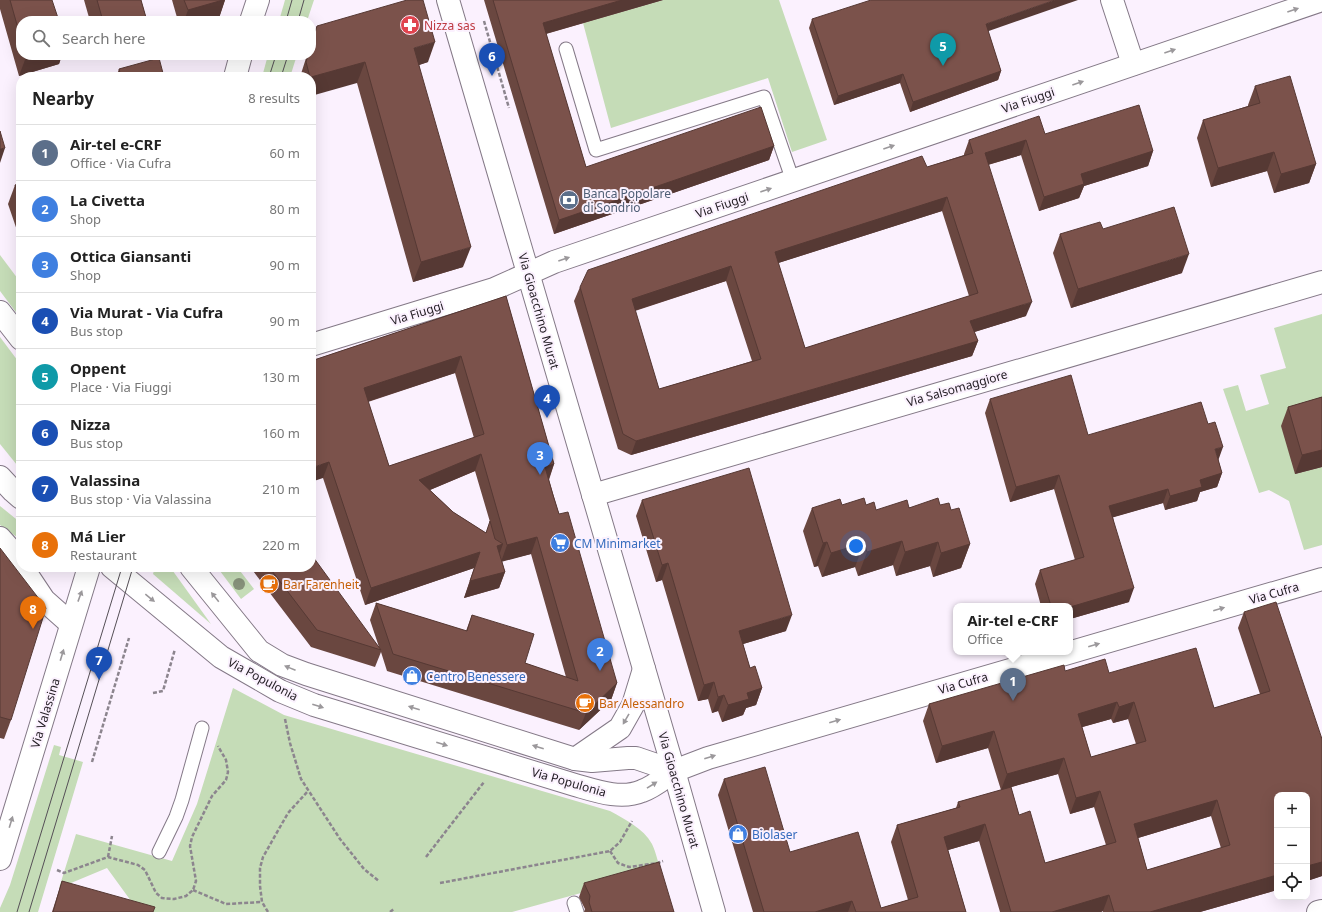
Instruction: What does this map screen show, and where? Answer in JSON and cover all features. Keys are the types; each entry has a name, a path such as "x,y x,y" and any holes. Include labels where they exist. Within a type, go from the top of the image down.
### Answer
{"street":[{"path":"253,16 258,0"},
{"name":"Via Gioacchino Murat","path":"448,0 714,912"},
{"path":"1112,0 1133,64"},
{"name":"Via Fiuggi","path":"316,343 494,289 554,262 1133,64 1321,2"},
{"path":"236,72 240,60"},
{"name":"Via Salsomaggiore","path":"593,495 1322,282"},
{"path":"0,312 16,333"},
{"path":"0,477 16,494"},
{"path":"0,538 16,559"},
{"path":"25,572 44,600 71,624"},
{"name":"Via Valassina","path":"0,859 87,572"},
{"name":"Via Populonia","path":"118,572 221,657 280,690 314,705 575,785 609,794 629,794 643,791 674,771"},
{"name":"Via Populonia","path":"194,572 260,651 282,665 306,674 575,759 592,761 636,758 674,771"},
{"name":"Via Cufra","path":"1073,652 1322,579"},
{"name":"Via Cufra","path":"674,771 708,758 1061,655"},
{"path":"575,759 620,728 633,705 644,669"},
{"path":"1318,912 1322,911"}],"lane":[{"path":"566,50 596,150 764,97 793,181"},
{"path":"159,852 178,812 202,728"}],"path":[{"path":"484,20 509,108"},
{"path":"92,762 129,638"},
{"path":"153,693 163,690 176,646"},
{"path":"284,715 290,744 300,779 340,839 364,869 379,881"},
{"path":"426,857 484,782"},
{"path":"268,912 262,902 260,868 263,857 288,813 308,791"},
{"path":"440,883 610,851 620,842 632,821"},
{"path":"108,857 112,836"},
{"path":"610,851 618,863 629,867 663,861"},
{"path":"193,890 226,904 262,902"},
{"path":"390,912 394,909"}],"green space":[{"path":"285,0 314,0 309,16 280,16"},
{"path":"663,0 779,0 827,140 792,152 768,78 611,128 583,23"},
{"path":"267,60 295,60 292,72 263,72"},
{"path":"0,255 16,276 16,312 0,291"},
{"path":"1322,314 1322,414 1295,474 1322,467 1322,545 1304,550 1289,501 1269,490 1259,493 1223,389 1238,385 1246,411 1269,404 1260,375 1286,368 1274,328"},
{"path":"0,337 16,358 16,464 0,444"},
{"path":"0,506 16,519 16,536 0,525"},
{"path":"154,572 174,572 211,624 153,574"},
{"path":"221,572 241,572 254,589 241,599"},
{"path":"233,688 284,715 610,811 634,825 644,833 652,844 661,871 512,912 139,912 107,868 59,888 76,834 172,861 197,804"},
{"path":"54,745 61,747 59,755 83,762 38,912 0,912 0,908 10,885"}],"building":[{"path":"10,0 52,0 57,16 16,16 16,21"},
{"path":"97,0 141,0 146,16 102,16"},
{"path":"184,0 223,0 188,10"},
{"path":"407,0 423,0 435,42 414,48 471,247 421,262 365,62 316,75 316,72 309,72 307,60 316,60 317,26"},
{"path":"493,0 622,0 543,23 586,167 761,107 774,146 559,220"},
{"path":"871,0 1055,0 986,24 1001,71 913,102 903,74 838,96 812,19"},
{"path":"152,60 160,60 163,72 120,72 119,69"},
{"path":"1290,76 1316,164 1281,174 1274,152 1218,168 1203,120 1260,103 1255,86"},
{"path":"1139,105 1153,151 1081,174 1084,184 1044,197 1026,140 985,153 1032,302 970,321 978,341 636,441 623,434 580,287 588,270 922,156 927,167 973,153 969,140 1039,116 1045,134","holes":["947,197 978,293 805,348 775,252","731,266 761,359 659,389 632,299"]},
{"path":"0,131 5,148 0,149"},
{"path":"1174,207 1189,254 1078,289 1060,234 1100,222 1103,229"},
{"path":"506,296 554,464 545,467 553,495 559,514 568,512 617,683 586,713 393,654 376,603 467,631 472,615 534,634 525,663 578,681 537,537 507,545 481,454 419,480 453,512 486,533 490,521 495,539 503,544 497,546 505,572 470,581 480,552 371,588 329,462 316,466 316,359","holes":["461,356 484,434 389,466 364,388"]},
{"path":"1071,375 1088,435 1201,402 1208,424 1215,422 1223,447 1215,449 1222,473 1200,480 1202,487 1170,496 1168,489 1109,506 1134,588 1073,606 1073,603 1050,603 1040,570 1084,557 1059,475 1016,487 990,399"},
{"path":"1322,397 1322,450 1302,455 1288,407"},
{"path":"749,468 792,615 739,631 750,668 755,666 762,688 747,693 749,699 728,705 724,695 718,697 714,682 704,685 668,563 662,565 642,500"},
{"path":"864,498 866,505 874,502 876,510 907,500 909,508 938,498 940,505 949,503 951,510 959,508 970,544 941,553 938,542 905,552 902,541 867,552 864,543 831,553 827,542 823,543 812,508 840,499 842,505"},
{"path":"0,548 16,569 16,572 18,572 46,608 11,720 0,717"},
{"path":"316,561 381,650 317,630 273,572 316,572"},
{"path":"1276,602 1322,739 1322,862 1310,865 1310,792 1274,792 1274,876 1150,912 1114,912 1109,895 1052,912 1011,912 985,824 944,837 966,912 856,912 852,901 815,912 764,912 724,779 765,767 790,852 858,832 881,908 918,897 897,825 960,807 958,802 1011,787 1019,815 1030,811 1045,863 1116,842 1100,791 1076,798 1064,758 1007,774 994,731 942,746 929,704 1064,665 1065,671 1105,659 1109,673 1196,648 1214,708 1270,691 1244,612","holes":["1117,702 1119,707 1134,702 1146,741 1091,757 1078,714","1217,800 1230,845 1147,870 1134,824"]},
{"path":"659,862 674,912 592,912 589,902 590,896 584,883"},
{"path":"62,881 155,907 153,912 53,912"}],"tram line":[{"path":"287,16 292,0"},
{"path":"299,16 304,0"},
{"path":"271,72 274,60"},
{"path":"283,72 286,60"},
{"path":"17,912 120,572"},
{"path":"29,912 131,572"}],"place":[{"name":"Nizza sas","path":"410,25"},
{"name":"Oppent","path":"943,66"},
{"name":"Nizza","path":"492,76"},
{"name":"Banca Popolare di Sondrio","path":"569,200"},
{"name":"Via Murat - Via Cufra","path":"547,418"},
{"name":"Ottica Giansanti","path":"540,475"},
{"name":"CM Minimarket","path":"560,543"},
{"name":"Bar Farenheit","path":"269,584"},
{"name":"Má Lier","path":"33,629"},
{"name":"La Civetta","path":"600,671"},
{"name":"Centro Benessere","path":"412,676"},
{"name":"Valassina","path":"99,680"},
{"name":"Air-tel e-CRF","path":"1013,701"},
{"name":"Bar Alessandro","path":"585,703"},
{"name":"Biolaser","path":"738,834"}]}
